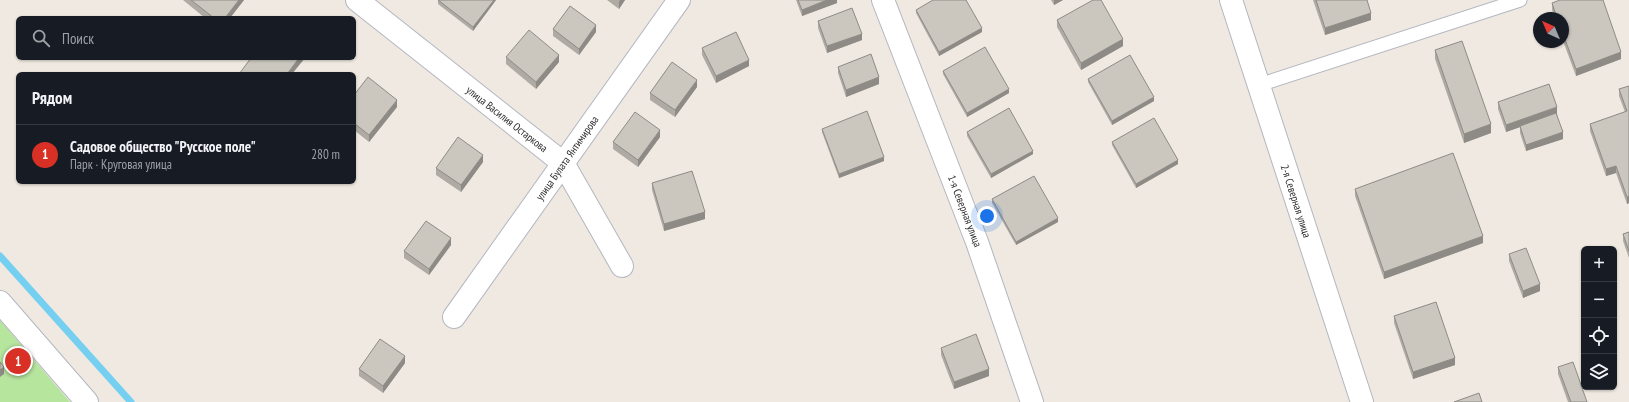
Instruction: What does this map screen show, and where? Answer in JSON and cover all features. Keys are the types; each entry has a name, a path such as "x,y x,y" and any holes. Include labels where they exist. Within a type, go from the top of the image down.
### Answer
{"street":[{"name":"улица Василия Остаркова","path":"358,0 563,163 622,266"},
{"name":"улица Булата Янтимирова","path":"454,317 679,0"},
{"name":"1-я Северная улица","path":"883,0 977,242 1032,402"},
{"name":"2-я Северная улица","path":"1231,0 1362,402"},
{"path":"0,302 82,401"}],"lane":[{"path":"1259,85 1520,0"}],"green space":[{"path":"0,320 70,402 0,402"}],"building":[{"path":"191,0 239,0 227,16 211,16"},
{"path":"438,0 494,0 473,27"},
{"path":"798,0 827,0 802,10"},
{"path":"933,0 966,0 982,28 939,52 916,10"},
{"path":"1093,0 1101,0 1123,39 1081,63 1057,20"},
{"path":"1316,0 1367,0 1371,13 1325,28"},
{"path":"1560,0 1603,0 1621,52 1576,69 1568,48 1569,12 1555,12 1552,3"},
{"path":"570,6 596,25 579,49 553,29"},
{"path":"852,8 862,34 827,46 818,21"},
{"path":"529,30 559,55 536,82 506,57"},
{"path":"736,32 749,60 716,76 702,48"},
{"path":"1462,41 1491,124 1464,134 1435,50"},
{"path":"985,47 1009,89 967,113 943,71"},
{"path":"871,54 879,77 846,90 838,67"},
{"path":"1130,55 1154,97 1112,121 1088,79"},
{"path":"250,60 298,60 288,72 240,72"},
{"path":"672,62 697,80 675,110 650,93"},
{"path":"368,77 397,100 369,135 356,125 356,92"},
{"path":"1549,84 1557,107 1506,125 1498,102"},
{"path":"1629,86 1629,196 1627,197 1616,166 1606,169 1590,124 1627,111 1619,89"},
{"path":"1009,108 1033,151 991,174 967,132"},
{"path":"867,111 884,157 839,174 822,129"},
{"path":"635,112 660,130 638,160 613,142"},
{"path":"1556,113 1563,132 1526,145 1520,126"},
{"path":"1154,118 1178,160 1136,184 1112,142"},
{"path":"458,137 483,155 461,185 436,168"},
{"path":"1453,153 1483,236 1384,272 1355,189"},
{"path":"692,171 705,212 664,224 652,183"},
{"path":"1034,176 1058,218 1016,242 992,199"},
{"path":"426,221 451,238 429,269 404,251"},
{"path":"1629,232 1629,251 1623,234"},
{"path":"1526,248 1540,284 1523,291 1509,254"},
{"path":"1436,302 1455,358 1413,372 1394,316"},
{"path":"976,334 989,369 954,382 941,348"},
{"path":"380,339 405,356 383,386 359,369"},
{"path":"0,362 4,367 0,370"},
{"path":"1573,362 1581,385 1581,390 1583,390 1587,402 1571,402 1558,367"},
{"path":"1479,393 1482,402 1454,402"}],"waterway":[{"path":"0,256 131,402"}],"place":[{"name":"Садовое общество \"Русское поле\"","path":"18,361"}]}
